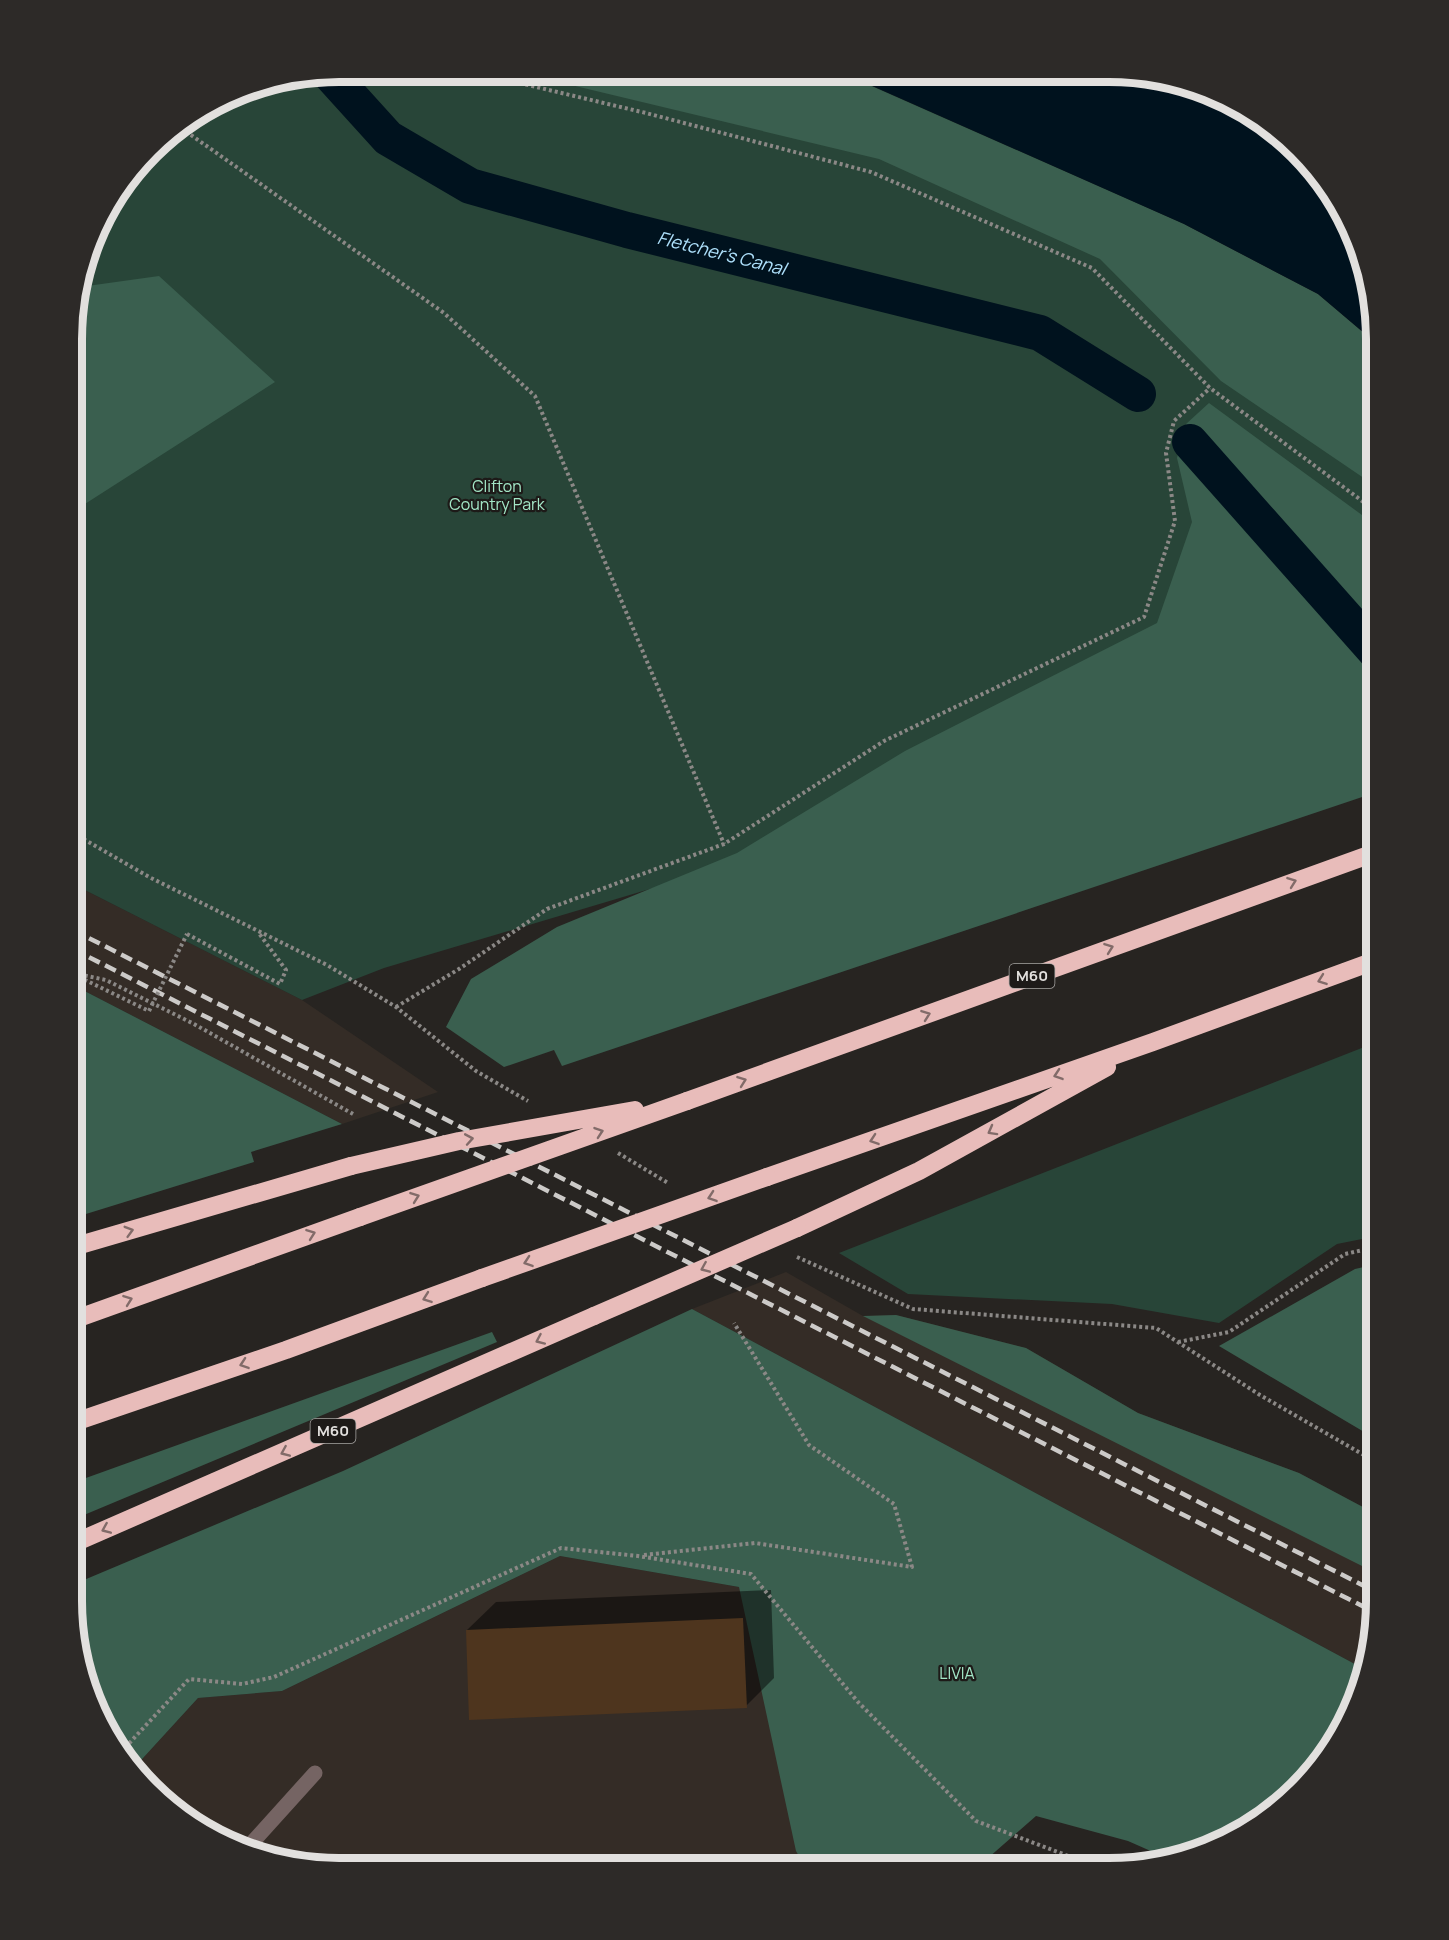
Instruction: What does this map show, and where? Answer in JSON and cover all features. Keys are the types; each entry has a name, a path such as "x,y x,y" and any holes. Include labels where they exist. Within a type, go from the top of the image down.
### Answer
{"highway":[{"name":"M60","path":"82,1316 1366,856"},
{"name":"M60","path":"82,1420 286,1350 482,1278 1153,1042 1366,964"},
{"name":"M60","path":"82,1540 797,1228 919,1172 1153,1042"},
{"name":"M60","path":"82,1244 351,1166 459,1141 687,1101"}],"lane":[{"path":"252,1842 315,1773"}],"path":[{"path":"515,82 646,113 871,172 1092,268 1210,388 1366,504"},
{"path":"188,133 444,313 535,396 724,843"},
{"path":"396,1007 459,969 547,909 724,843 884,741 1144,617 1175,521 1166,453 1174,421 1210,388"},
{"path":"82,838 149,877 327,965 396,1007 476,1071 538,1107"},
{"path":"82,978 149,1011 187,934 280,984 286,970 257,930"},
{"path":"82,976 106,980 174,1014 353,1114"},
{"path":"609,1148 670,1184"},
{"path":"1178,1342 1229,1332 1345,1254 1366,1249"},
{"path":"793,1255 813,1267 913,1309 1156,1328 1260,1395 1366,1456"},
{"path":"638,1556 755,1543 912,1567 894,1504 809,1445 734,1323"},
{"path":"128,1746 189,1679 242,1684 274,1677 561,1548 638,1556 751,1574 858,1702 976,1821 1074,1858"}],"shaded area":[{"path":"82,889 302,1000 438,1092 342,1124 82,990"},
{"path":"786,1272 863,1316 896,1315 1026,1348 1138,1413 1299,1473 1366,1509 1366,1617 1358,1666 692,1309"},
{"path":"560,1556 739,1587 820,1740 796,1850 800,1858 339,1858 289,1853 241,1838 211,1823 170,1794 140,1762 198,1698 282,1691"}],"green space":[{"name":"Clifton Country Park","path":"339,82 863,82 1184,224 1366,337 1366,676 384,968 302,1000 82,889 82,339 87,289 102,241 117,211 136,183 170,146 211,117 241,102 273,91 289,87"},
{"path":"558,82 862,82 1184,224 1318,294 1366,335 1366,480 1221,381 1100,259 879,159"},
{"path":"159,276 275,382 82,506 82,339 88,286"},
{"path":"1209,403 1366,518 1366,796 562,1066 554,1050 504,1067 446,1027 471,979 557,927 737,853 905,751 1157,623 1192,522 1177,458 1186,424"},
{"path":"82,990 342,1124 251,1152 254,1162 82,1215"},
{"path":"1366,1046 1366,1238 1337,1244 1219,1323 1112,1304 908,1294 839,1253"},
{"path":"1366,1266 1366,1433 1219,1346 1355,1269"},
{"name":"LIVIA","path":"692,1309 1358,1666 1340,1714 1323,1743 1303,1770 1279,1794 1252,1814 1223,1831 1192,1844 1156,1853 1128,1841 1036,1816 988,1858 800,1858 796,1851 739,1587 560,1556 282,1691 198,1698 140,1762 117,1729 96,1683 87,1651 82,1581 343,1471"},
{"path":"896,1315 1026,1348 1138,1413 1299,1473 1366,1509 1366,1568 863,1316"},
{"path":"492,1332 497,1342 82,1516 82,1479"}],"water":[{"path":"863,82 1126,83 1176,91 1223,109 1252,126 1279,146 1303,170 1332,211 1347,241 1358,273 1362,289 1366,335 1318,294 1184,224"}],"building":[{"path":"743,1618 747,1708 469,1720 466,1630"}],"waterway":[{"name":"Fletcher's Canal","path":"337,82 388,138 470,186 627,230 1040,333 1138,394"},
{"path":"1190,442 1366,641"}],"railway":[{"path":"82,935 1366,1587"},
{"path":"82,954 1366,1608"}]}
